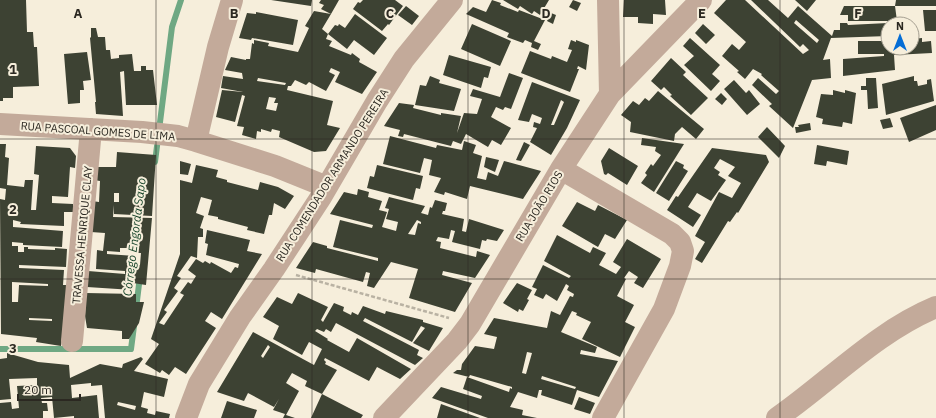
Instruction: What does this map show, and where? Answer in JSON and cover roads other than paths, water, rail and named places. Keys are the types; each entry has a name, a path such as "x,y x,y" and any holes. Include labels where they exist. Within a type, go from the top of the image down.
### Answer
{"street":[{"path":"196,141 218,47 232,0"},
{"name":"RUA COMENDADOR ARMANDO PEREIRA","path":"186,418 199,384 240,317 274,269 327,187 377,101 404,59 452,0"},
{"path":"608,0 610,94"},
{"name":"RUA JOÃO RIOS","path":"384,418 457,341 470,324 561,169 610,94 701,0"},
{"name":"RUA PASCOAL GOMES DE LIMA","path":"0,124 160,133 196,141 275,166 327,187"},
{"name":"TRAVESSA HENRIQUE CLAY","path":"72,341 91,129"},
{"path":"561,169 672,234 680,242 683,251 680,266 664,309 603,418"},
{"path":"778,418 870,346 908,321 936,307"}],"waterway":[{"name":"Córrego Engorda Sapo","path":"155,162 172,27 181,0"},
{"name":"Córrego Engorda Sapo","path":"136,309 140,276"},
{"name":"Córrego Engorda Sapo","path":"0,349 131,349 134,326"}]}
